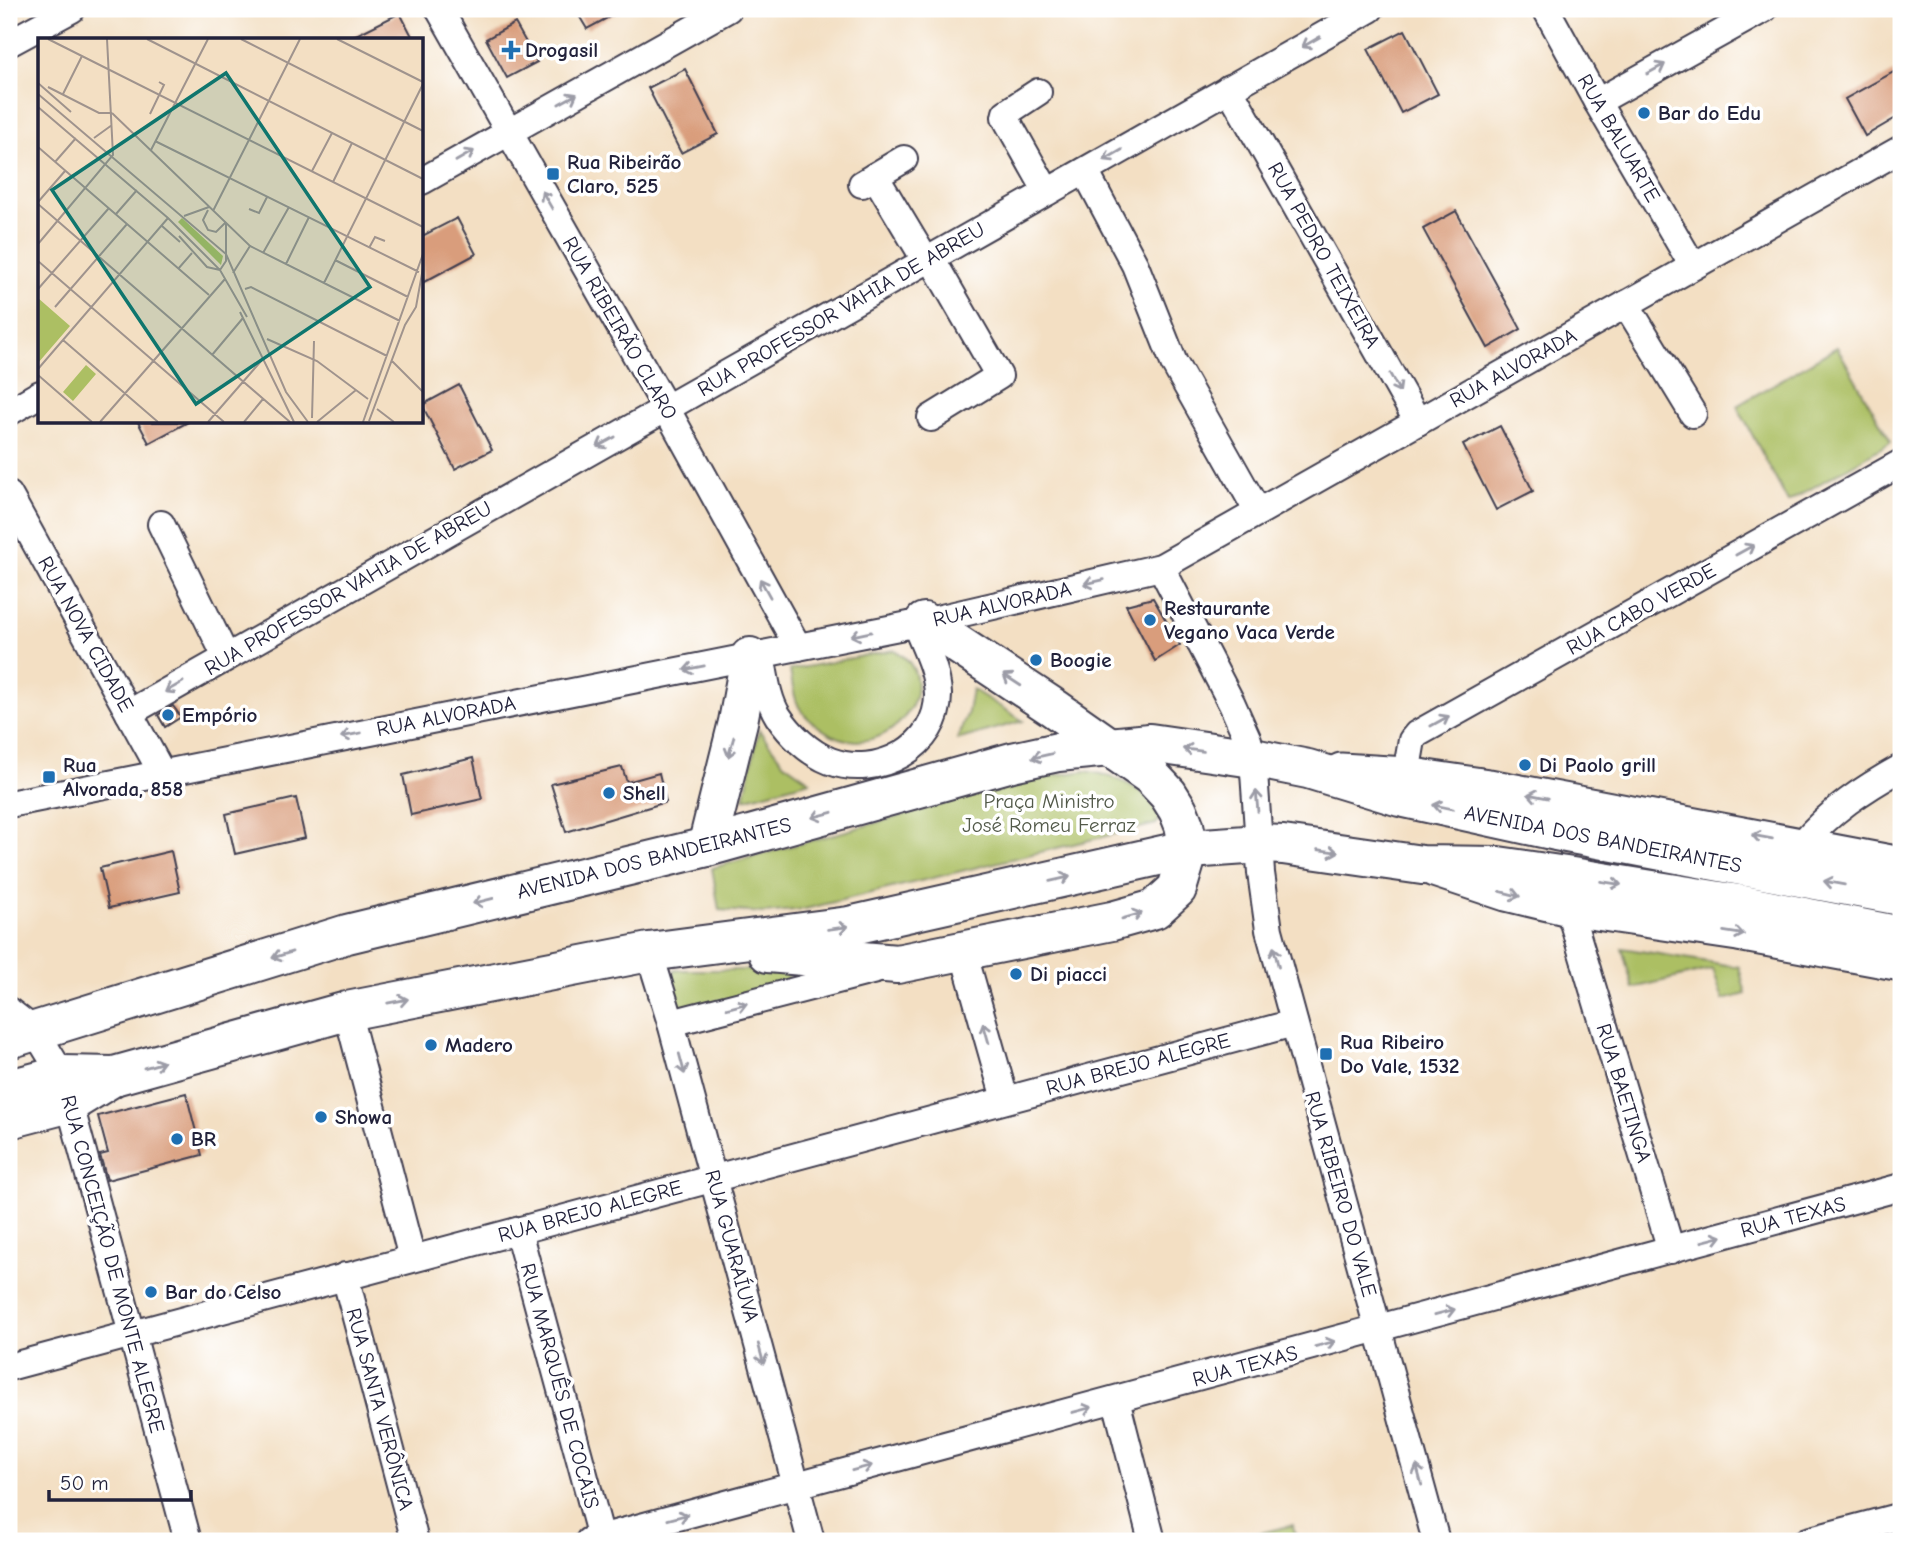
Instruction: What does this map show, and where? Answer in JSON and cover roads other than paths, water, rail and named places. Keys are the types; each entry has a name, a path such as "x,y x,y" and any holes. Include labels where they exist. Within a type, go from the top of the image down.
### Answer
{"highway":[{"path":"695,946 897,964 1112,921 1155,909 1177,889 1189,849 1184,825 1168,794 1151,776 919,623"},
{"path":"707,847 756,656"},
{"name":"AVENIDA DOS BANDEIRANTES","path":"18,1028 347,934 707,847 1013,762 1058,752 1150,743 1308,769 1400,797 1556,831 1901,895"},
{"name":"AVENIDA DOS BANDEIRANTES","path":"9,1119 66,1089 346,1012 649,952 849,926 1189,849 1283,845 1422,865 1498,866 1738,904 1901,936"},
{"name":"AVENIDA DOS BANDEIRANTES","path":"9,1089 66,1089"}],"main road":[{"name":"AVENIDA DOS BANDEIRANTES","path":"1308,769 1406,774 1489,786 1901,864"},
{"name":"AVENIDA DOS BANDEIRANTES","path":"1422,865 1578,919 1738,934 1901,964"}],"street":[{"name":"RUA RIBEIRÃO CLARO","path":"439,9 666,408 798,648"},
{"path":"424,180 728,9"},
{"name":"RUA PROFESSOR VAHIA DE ABREU","path":"129,713 1370,9"},
{"name":"RUA BALUARTE","path":"1546,9 1693,266"},
{"path":"1597,102 1764,9"},
{"path":"9,43 56,13"},
{"name":"RUA PEDRO TEIXEIRA","path":"1229,88 1418,422"},
{"path":"1038,92 1004,117 1047,192"},
{"name":"RUA ALVORADA","path":"9,804 798,648 1161,567 1901,149"},
{"path":"904,159 869,180 929,259 999,376 931,418"},
{"path":"1085,171 1135,265 1174,363 1258,512"},
{"path":"1626,304 1693,414"},
{"path":"9,412 38,395"},
{"name":"RUA CABO VERDE","path":"1406,774 1412,740 1417,734 1901,463"},
{"name":"RUA NOVA CIDADE","path":"9,495 162,773"},
{"path":"161,524 226,657"},
{"path":"1161,567 1242,725 1253,758 1261,844"},
{"path":"756,656 777,714 806,746 829,761 873,765 907,752 922,738 934,720 938,696 936,674 919,623"},
{"path":"1802,844 1819,824 1841,805 1901,768"},
{"name":"RUA RIBEIRO DO VALE","path":"1261,844 1261,873 1269,930 1436,1541"},
{"name":"RUA BAETINGA","path":"1578,919 1671,1250"},
{"path":"963,951 1005,1099"},
{"name":"RUA GUARAÍUVA","path":"649,952 671,1023 811,1541"},
{"path":"671,1023 897,964"},
{"path":"346,1012 411,1258"},
{"name":"RUA BREJO ALEGRE","path":"9,1367 1294,1023"},
{"name":"RUA CONCEIÇÃO DE MONTE ALEGRE","path":"18,1028 66,1089 188,1541"},
{"name":"RUA TEXAS","path":"598,1540 1901,1187"},
{"name":"RUA MARQUÊS DE COCAIS","path":"518,1231 598,1540"},
{"name":"RUA SANTA VERÔNICA","path":"345,1276 415,1541"},
{"path":"1116,1401 1152,1541"},
{"path":"1807,1541 1901,1516"}],"place":[{"name":"Drogasil","path":"511,50"},
{"name":"Bar do Edu","path":"1644,113"},
{"name":"Rua Ribeirão Claro, 525","path":"553,174"},
{"name":"Restaurante Vegano Vaca Verde","path":"1150,620"},
{"name":"Boogie","path":"1036,660"},
{"name":"Empório","path":"168,715"},
{"name":"Di Paolo grill","path":"1525,765"},
{"name":"Rua Alvorada, 858","path":"49,777"},
{"name":"Shell","path":"609,793"},
{"name":"Di piacci","path":"1016,974"},
{"name":"Madero","path":"431,1045"},
{"name":"Rua Ribeiro Do Vale, 1532","path":"1326,1054"},
{"name":"Showa","path":"321,1117"},
{"name":"BR","path":"177,1139"},
{"name":"Bar do Celso","path":"151,1292"}],"park label":[{"name":"Praça Ministro José Romeu Ferraz","path":"1049,813"}]}
